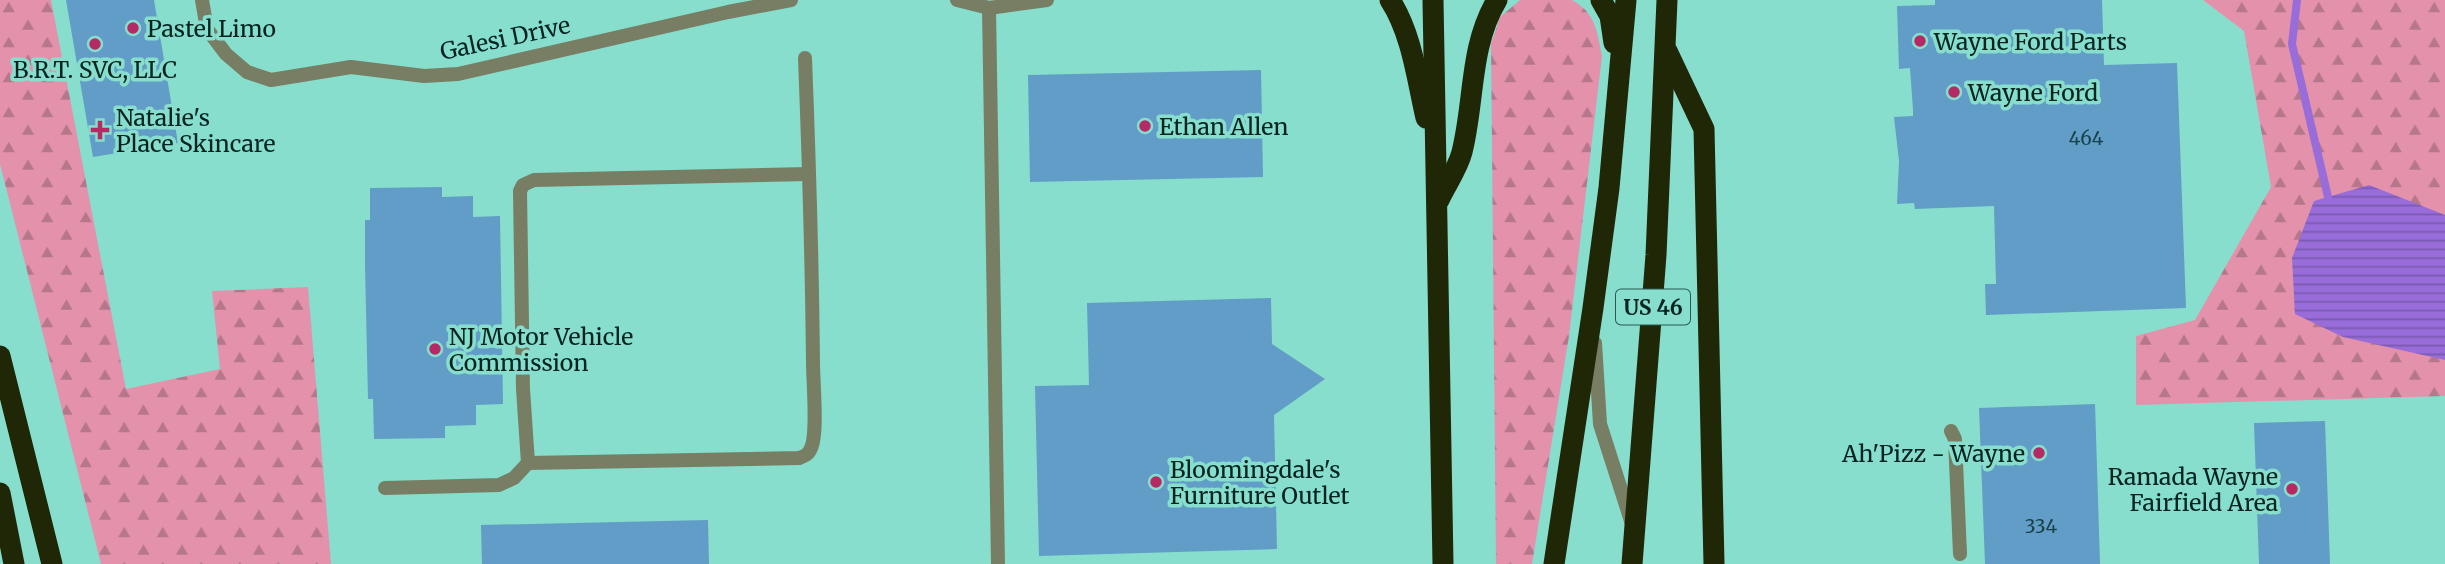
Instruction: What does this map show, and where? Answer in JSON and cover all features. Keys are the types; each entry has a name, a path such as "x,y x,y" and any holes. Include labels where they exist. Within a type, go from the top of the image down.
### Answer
{"highway":[{"path":"1390,0 1399,14 1405,32 1435,156"},
{"path":"1433,0 1443,564"},
{"path":"1437,204 1462,154 1479,42 1486,19 1497,0"},
{"path":"1601,0 1610,16 1618,73"},
{"path":"1554,564 1594,308 1609,188 1626,0"},
{"name":"US 46","path":"1632,564 1656,255 1667,0"},
{"path":"1666,49 1704,129 1714,564"},
{"path":"0,356 52,564"},
{"path":"0,493 15,564"}],"street":[{"name":"Galesi Drive","path":"202,0 207,29 226,54 247,72 271,80 351,67 424,76 458,74 791,0"},
{"path":"957,0 989,8 1047,0"},
{"path":"989,8 998,564"},
{"path":"385,488 499,485 514,478 528,463 799,458 811,450 812,245 805,58"},
{"path":"528,463 523,389 520,191 523,186 534,180 809,174"},
{"path":"1594,308 1600,424 1635,535"},
{"path":"1951,430 1955,439 1960,554"}],"green space":[{"path":"0,0 51,0 126,389 220,369 212,291 308,287 331,564 101,564 0,164"},
{"path":"1520,0 1572,0 1580,5 1591,17 1602,56 1569,336 1532,564 1496,564 1491,44 1500,17"},
{"path":"2203,0 2445,0 2445,396 2136,405 2136,336 2195,320 2271,187 2244,31"}],"shaded area":[{"path":"2369,185 2445,215 2445,360 2343,337 2295,314 2292,258 2314,201"}],"building":[{"path":"66,0 154,0 178,143 93,157"},
{"path":"1935,0 2102,0 2104,65 2177,63 2186,308 1986,315 1985,284 1996,284 1994,206 1915,209 1914,203 1897,204 1899,161 1894,117 1913,116 1913,110 1910,68 1899,69 1897,6 1935,5"},
{"name":"Ethan Allen","path":"1261,70 1263,177 1030,182 1028,75"},
{"name":"NJ Motor Vehicle Commission","path":"442,187 442,197 473,196 473,217 500,216 503,404 476,405 476,425 445,426 445,438 374,439 373,399 368,399 365,266 365,220 370,220 370,188"},
{"name":"Bloomingdale's Furniture Outlet","path":"1271,298 1272,344 1325,379 1274,415 1277,549 1039,556 1035,386 1089,385 1087,303"},
{"path":"2095,404 2100,564 1985,564 1979,408"},
{"name":"Ramada Wayne Fairfield Area","path":"2325,421 2330,564 2259,564 2254,423"},
{"path":"708,520 709,564 482,564 481,525"}],"waterway":[{"path":"2297,0 2292,44 2328,197"}],"place":[{"name":"Pastel Limo","path":"133,28"},
{"name":"Wayne Ford Parts","path":"1920,41"},
{"name":"B.R.T. SVC, LLC","path":"95,44"},
{"name":"Wayne Ford","path":"1954,92"},
{"name":"Ethan Allen","path":"1145,126"},
{"name":"Natalie's Place Skincare","path":"100,130"},
{"name":"NJ Motor Vehicle Commission","path":"435,349"},
{"name":"Ah'Pizz - Wayne","path":"2039,453"},
{"name":"Bloomingdale's Furniture Outlet","path":"1156,482"},
{"name":"Ramada Wayne Fairfield Area","path":"2292,489"}]}
